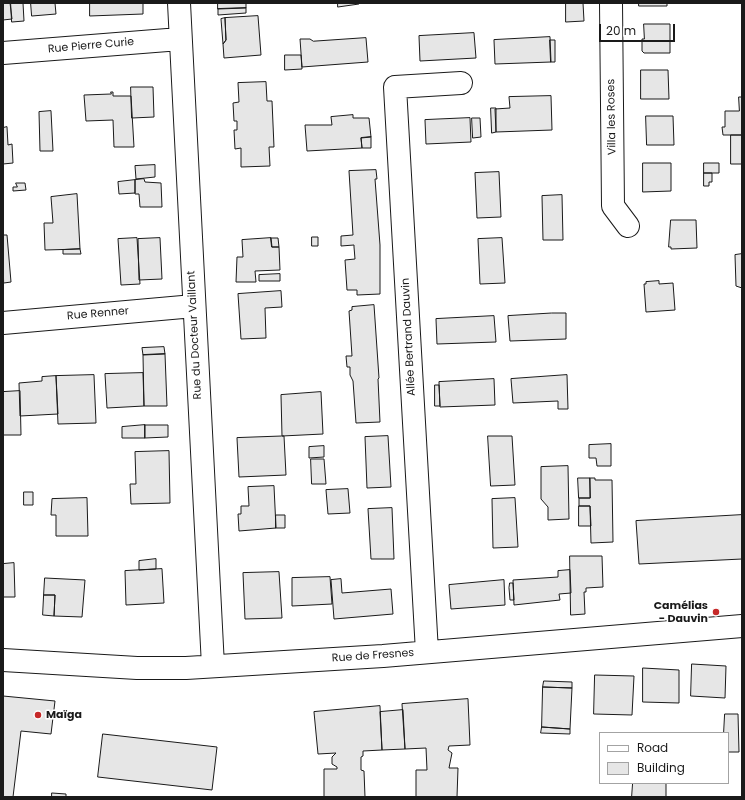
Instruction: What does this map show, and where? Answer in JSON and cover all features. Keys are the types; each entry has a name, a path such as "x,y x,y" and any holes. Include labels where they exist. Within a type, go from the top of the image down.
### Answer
{"street":[{"name":"Rue du Docteur Vaillant","path":"179,3 214,666"},
{"name":"Villa les Roses","path":"611,3 613,206 628,226"},
{"name":"Rue Pierre Curie","path":"3,53 180,38"},
{"name":"Allée Bertrand Dauvin","path":"427,652 395,87 461,83"},
{"name":"Rue Renner","path":"3,323 194,306"},
{"name":"Rue de Fresnes","path":"3,660 137,668 214,666 427,652 742,626"}],"building":[{"path":"3,3 10,3 12,19 3,20"},
{"path":"11,3 23,3 24,21 12,22"},
{"path":"31,3 55,3 56,14 32,16"},
{"path":"90,3 143,3 143,14 90,16"},
{"path":"218,3 246,3 246,8 218,9"},
{"path":"338,3 358,3 359,4 338,7"},
{"path":"566,3 583,3 584,21 566,22"},
{"path":"639,3 667,3 667,6 639,6"},
{"path":"246,8 246,13 218,15 218,9"},
{"path":"258,16 261,55 224,58 223,44 226,40 225,18"},
{"path":"225,18 226,40 223,44 221,19"},
{"path":"644,24 670,24 670,53 644,53 642,51"},
{"path":"474,33 476,58 420,61 419,36"},
{"path":"550,37 551,62 495,64 494,40"},
{"path":"366,38 368,62 302,67 300,39 310,39 313,41"},
{"path":"550,40 555,40 555,62 551,62"},
{"path":"285,55 301,55 302,69 285,70"},
{"path":"641,70 668,70 669,99 641,99"},
{"path":"266,82 267,101 272,101 274,147 269,147 270,166 241,167 241,148 235,149 234,130 237,130 237,121 234,121 233,103 239,102 238,83"},
{"path":"131,87 153,87 154,117 132,118"},
{"path":"111,92 113,92 113,96 131,96 134,147 114,147 113,120 86,121 84,95 111,94"},
{"path":"551,96 552,130 496,132 495,109 510,108 509,97"},
{"path":"739,97 742,97 742,135 723,135 722,127 725,127 725,111 739,111"},
{"path":"491,108 496,108 496,132 492,133"},
{"path":"51,111 53,151 40,151 39,112"},
{"path":"353,115 353,118 369,118 371,137 361,138 362,148 307,151 305,125 332,125 331,117"},
{"path":"646,116 673,116 674,145 647,145"},
{"path":"470,118 471,142 426,144 425,120"},
{"path":"472,118 480,118 481,137 473,138"},
{"path":"7,127 8,145 12,144 13,163 3,164 3,128"},
{"path":"731,135 742,135 742,164 731,164"},
{"path":"371,137 371,148 362,148 361,138"},
{"path":"643,163 671,163 671,191 643,192"},
{"path":"704,163 719,163 719,173 704,173"},
{"path":"155,165 155,177 136,179 135,166"},
{"path":"376,170 377,179 375,179 380,245 380,294 357,295 357,290 347,290 345,260 355,259 354,245 341,246 341,236 353,235 349,171"},
{"path":"499,172 501,217 477,218 475,173"},
{"path":"704,173 712,173 712,182 709,182 709,186 704,186"},
{"path":"144,179 145,182 161,183 162,207 140,207 139,194 135,194 135,180"},
{"path":"135,180 135,193 119,194 118,182"},
{"path":"16,183 25,183 26,190 13,191 13,187 17,187"},
{"path":"77,194 80,249 45,250 44,223 53,223 51,197"},
{"path":"562,195 563,240 543,240 542,196"},
{"path":"671,220 696,220 697,248 671,249 671,247 669,247"},
{"path":"3,235 7,235 11,282 4,283"},
{"path":"312,237 318,237 318,246 312,246"},
{"path":"137,238 140,284 121,285 118,239"},
{"path":"160,238 162,279 139,280 138,239"},
{"path":"271,238 272,247 279,247 280,270 255,271 256,282 236,282 237,257 243,257 242,240"},
{"path":"271,238 278,238 279,247 272,247"},
{"path":"502,238 505,283 480,284 478,239"},
{"path":"80,249 81,254 63,254 63,250"},
{"path":"742,254 742,288 736,286 735,255"},
{"path":"280,274 280,281 259,281 259,275"},
{"path":"659,281 659,284 673,283 675,310 646,312 644,284 646,284 646,282"},
{"path":"281,291 282,307 265,308 266,338 241,339 238,294"},
{"path":"374,305 379,378 380,422 356,423 353,381 350,375 350,367 347,367 346,356 352,356 349,311 352,310 352,307"},
{"path":"566,313 566,339 510,341 508,316"},
{"path":"494,316 496,342 437,344 436,319"},
{"path":"164,347 165,354 143,355 142,348"},
{"path":"165,354 167,406 144,406 143,355"},
{"path":"143,373 144,406 107,408 105,374"},
{"path":"94,375 96,423 58,424 56,376"},
{"path":"567,375 568,409 558,409 558,401 513,403 511,379"},
{"path":"56,376 58,414 20,416 19,383 42,381 42,377"},
{"path":"494,379 495,405 440,407 439,382"},
{"path":"435,385 439,385 440,406 435,406"},
{"path":"20,391 21,435 3,435 3,392"},
{"path":"321,392 323,434 282,436 281,395"},
{"path":"145,425 145,438 122,438 122,427"},
{"path":"145,425 168,425 168,437 145,438"},
{"path":"284,436 286,475 239,477 237,438"},
{"path":"388,436 391,487 367,488 365,437"},
{"path":"488,436 512,436 515,485 491,486"},
{"path":"611,444 611,466 597,466 596,458 589,458 589,445"},
{"path":"324,446 324,457 309,458 309,447"},
{"path":"169,451 170,503 131,504 130,484 136,484 135,452"},
{"path":"311,459 324,459 326,484 312,484"},
{"path":"568,466 569,519 548,520 548,507 541,499 541,467"},
{"path":"578,478 590,478 590,498 579,498"},
{"path":"590,478 595,478 595,480 612,480 613,542 591,543 590,506 579,506 579,498 590,498"},
{"path":"274,486 276,528 239,531 238,514 241,514 241,506 249,506 248,487"},
{"path":"348,489 350,513 328,514 326,490"},
{"path":"24,492 33,492 33,505 24,505"},
{"path":"87,498 88,536 56,536 56,515 51,515 52,499"},
{"path":"515,498 518,547 493,548 492,499"},
{"path":"579,506 590,506 591,526 579,526"},
{"path":"392,508 394,559 371,559 368,509"},
{"path":"276,515 285,515 285,528 276,528"},
{"path":"742,515 742,559 639,564 636,521"},
{"path":"570,556 602,556 603,587 586,588 586,592 584,592 585,614 571,615"},
{"path":"156,559 156,569 139,570 139,561"},
{"path":"14,563 15,597 3,597 3,564"},
{"path":"162,569 164,603 126,605 125,571"},
{"path":"570,570 571,593 559,594 560,600 514,605 513,580 558,577 558,571"},
{"path":"279,572 282,618 245,619 243,573"},
{"path":"330,577 332,604 292,606 292,578"},
{"path":"45,578 85,580 82,617 54,616 55,595 44,595"},
{"path":"341,579 342,593 391,589 393,614 334,619 331,580"},
{"path":"504,580 505,605 451,609 449,585"},
{"path":"510,583 513,583 514,600 510,600"},
{"path":"44,595 55,595 54,616 43,615"},
{"path":"692,664 726,666 725,698 691,696"},
{"path":"643,668 679,670 679,703 643,702"},
{"path":"595,675 634,676 632,715 594,714"},
{"path":"544,681 572,682 572,688 543,687"},
{"path":"543,687 572,688 570,729 542,727"},
{"path":"3,696 55,701 51,734 21,731 13,797 3,797"},
{"path":"468,699 470,745 449,746 448,750 452,753 449,768 458,768 457,797 416,797 416,770 427,770 426,748 405,749 402,704"},
{"path":"380,706 382,750 363,751 363,756 361,757 361,770 364,771 365,797 324,797 324,769 337,769 337,767 332,764 332,757 336,753 318,754 314,712"},
{"path":"403,710 405,749 382,750 380,712"},
{"path":"725,714 738,714 739,752 729,752 729,732 724,732"},
{"path":"542,727 570,729 570,734 541,733"},
{"path":"103,734 217,747 212,790 98,777"},
{"path":"633,784 666,784 666,797 632,797"},
{"path":"52,793 66,794 66,797 52,797"}],"place":[{"name":"Camélias - Dauvin","path":"716,612"},
{"name":"Maïga","path":"38,715"}]}
